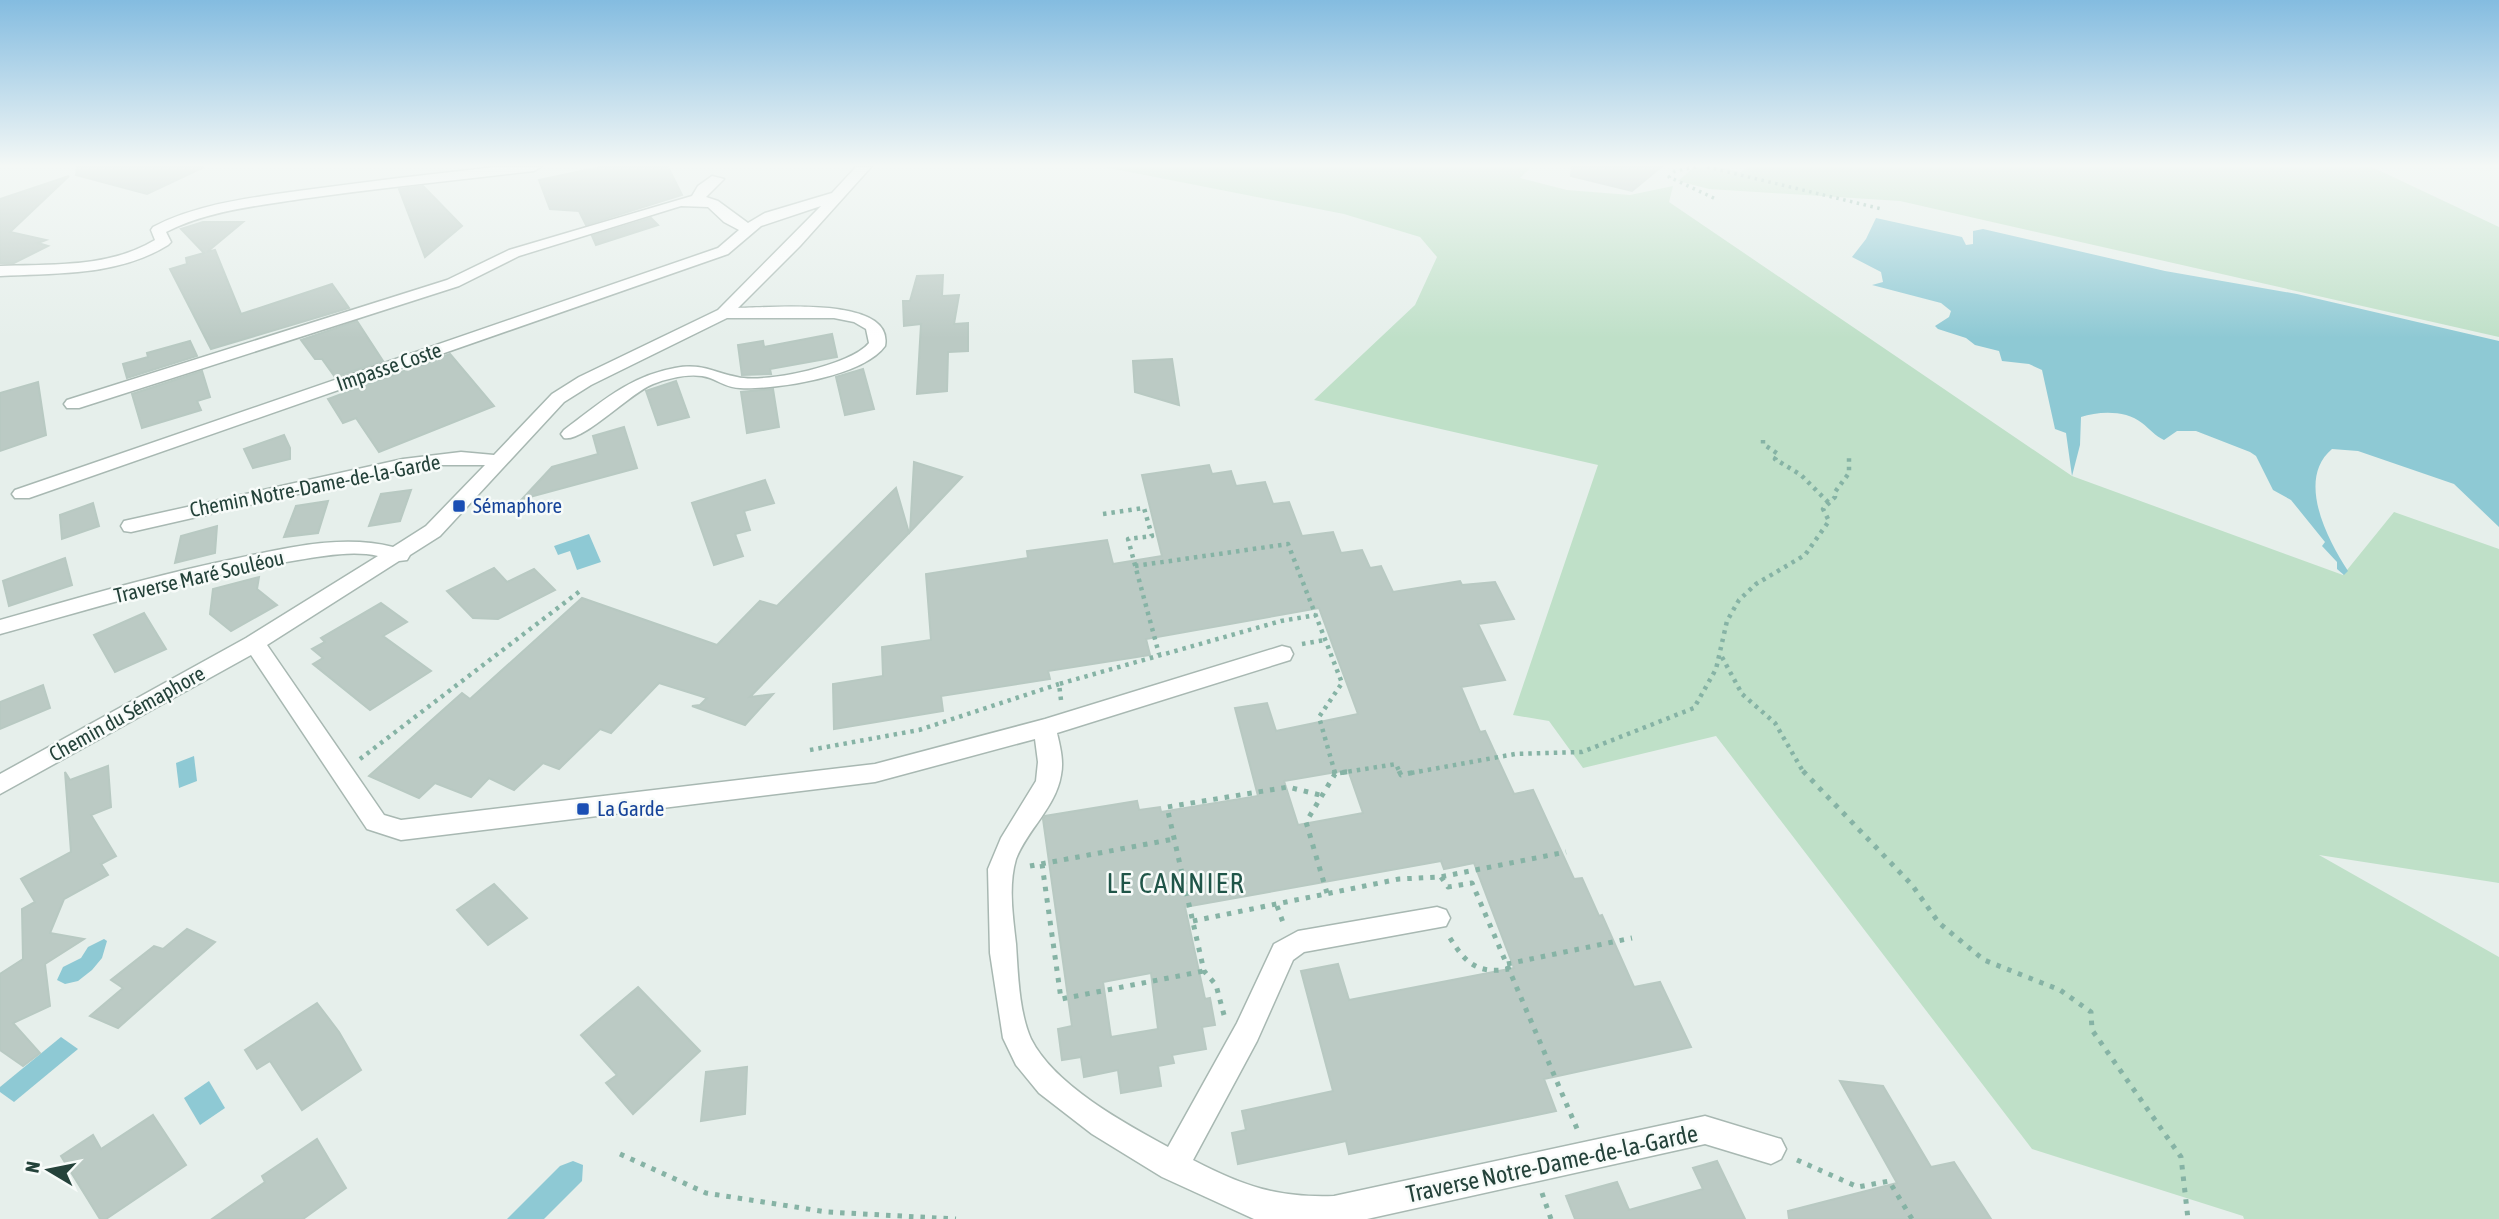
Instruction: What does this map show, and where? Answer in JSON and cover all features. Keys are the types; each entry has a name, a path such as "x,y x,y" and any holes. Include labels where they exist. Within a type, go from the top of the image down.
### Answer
{"street":[{"path":"0,271 69,270 145,253 163,242 158,230 163,224"},
{"path":"74,404 453,283 514,253 611,224"},
{"path":"734,224 749,228"},
{"name":"Impasse Coste","path":"22,494 723,251 756,224"},
{"path":"812,224 724,313 569,390 433,531 400,555 254,643 376,822 401,830 848,778 921,762 1054,725 1282,654"},
{"path":"570,434 633,388 656,377 703,371 733,383 750,383 821,372 869,355 879,340 873,326 845,315 724,313"},
{"name":"Chemin Notre-Dame-de-la-Garde","path":"131,526 246,497 395,466 455,458 500,461"},
{"name":"Traverse Maré Souléou","path":"0,628 259,559 358,545 390,548 400,555"},
{"name":"Chemin du Sémaphore","path":"0,785 254,643"},
{"name":"Traverse Notre-Dame-de-la-Garde","path":"1054,725 1048,781 1010,842 1001,870 1000,894 1007,980 1016,1037 1048,1085 1174,1167 1258,1205 1298,1212 1322,1212 1705,1129 1771,1149"},
{"path":"1174,1167 1247,1031 1283,952 1298,942 1437,918"}],"path":[{"path":"1763,440 1763,444 1778,454 1775,459 1780,464 1790,467 1815,485 1829,503"},
{"path":"1327,893 1306,822 1335,774 1396,764 1401,775 1515,754 1583,752 1694,708 1721,656 1722,631 1737,602 1758,579 1802,558 1815,546 1818,535 1829,521 1823,509 1849,473 1849,454"},
{"path":"1102,514 1144,508 1152,536 1128,539 1159,654"},
{"path":"1135,566 1288,544 1342,683 1319,717 1335,774"},
{"path":"343,773 580,591"},
{"path":"810,750 919,730 1159,654 1316,615"},
{"path":"1721,656 1742,694 1775,723 1803,772 1912,885 1939,923 1984,960 2060,990 2091,1012 2092,1030 2181,1157 2188,1219"},
{"path":"1054,725 1059,684"},
{"path":"1247,1031 1225,1022 1216,985 1204,971 1167,807 1288,787 1320,795"},
{"path":"1061,860 1174,839"},
{"path":"1193,921 1277,906 1280,901 1399,879 1440,877 1566,852"},
{"path":"1042,864 1061,999 1204,971"},
{"path":"1440,877 1448,887 1472,883 1588,1154"},
{"path":"1277,906 1284,920"},
{"path":"1437,918 1465,963 1487,973 1632,938"},
{"path":"1771,1149 1858,1187 1889,1181 1912,1219"},
{"path":"620,1154 706,1193 827,1212 956,1219"}],"green space":[{"path":"1377,224 1701,224 2072,476 2343,575 2394,512 2499,549 2499,883 2319,855 2499,957 2499,1219 2244,1219 2243,1216 2032,1149 1716,736 1583,768 1549,721 1513,715 1598,465 1314,400 1415,305 1437,257 1420,237"},
{"path":"2001,224 2492,224 2499,227 2499,337"}],"water":[{"path":"1873,224 1903,224 1962,237 1966,245 1973,244 1973,231 1983,229 2165,271 2297,294 2499,341 2499,527 2454,484 2358,451 2332,449 2321,462 2316,476 2316,492 2324,526 2348,571 2344,575 2337,569 2337,562 2322,546 2325,542 2291,500 2273,490 2256,456 2196,431 2177,431 2164,440 2136,419 2120,414 2104,413 2081,417 2080,445 2072,476 2066,433 2055,429 2042,370 2029,364 2002,361 1999,351 1975,345 1966,338 1938,329 1935,326 1949,317 1951,311 1941,303 1872,285 1883,282 1881,272 1852,257"},
{"path":"589,534 601,562 577,570 570,551 558,555 554,546"},
{"path":"194,756 197,781 179,788 176,763"},
{"path":"104,939 107,941 102,958 92,970 78,981 65,984 57,980 63,967 81,958 88,947"},
{"path":"61,1037 78,1049 14,1102 0,1092 0,1087"},
{"path":"209,1081 225,1108 200,1125 184,1098"},
{"path":"573,1161 583,1165 582,1181 544,1219 507,1219 560,1166"}],"building":[{"path":"0,224 19,224 10,232 46,240 38,243 48,246 14,263 0,263"},
{"path":"197,224 241,224 207,252 215,250 241,314 332,284 349,308 211,349 170,269 187,264 186,258 204,253 181,229"},
{"path":"412,224 462,226 425,257"},
{"path":"632,224 658,225 596,245 592,236"},
{"path":"943,275 942,296 959,295 954,324 968,323 968,351 948,352 947,391 917,394 921,324 904,326 903,301 910,301 917,276"},
{"path":"357,321 383,361 335,377 322,359 315,359 301,340"},
{"path":"832,334 837,357 770,369 771,374 742,375 738,345 763,341 764,347"},
{"path":"190,341 197,356 127,378 123,364 148,357 147,353"},
{"path":"450,354 494,406 379,452 356,418 343,423 328,399"},
{"path":"1172,359 1179,405 1135,392 1133,361"},
{"path":"863,369 874,409 845,415 836,377"},
{"path":"202,371 210,397 197,401 201,410 142,428 132,394"},
{"path":"676,381 689,417 658,425 646,391"},
{"path":"38,382 46,435 0,451 0,393"},
{"path":"773,389 779,427 747,433 741,392"},
{"path":"624,427 637,468 522,499 552,467 598,454 593,436"},
{"path":"284,435 290,448 290,459 253,468 244,449"},
{"path":"914,462 962,477 910,532"},
{"path":"1209,465 1212,474 1231,471 1236,486 1265,482 1273,504 1289,502 1302,536 1333,532 1341,553 1362,550 1370,568 1381,566 1393,592 1460,581 1462,585 1495,582 1514,619 1478,624 1505,680 1461,687 1480,732 1485,731 1514,794 1533,790 1574,879 1582,878 1599,916 1602,915 1634,987 1660,982 1691,1047 1544,1079 1556,1111 1349,1154 1346,1141 1238,1164 1232,1133 1246,1130 1242,1111 1333,1091 1301,971 1338,964 1349,1000 1514,968 1474,863 1444,869 1441,861 1185,907 1205,999 1210,998 1215,1025 1202,1027 1206,1049 1172,1055 1174,1063 1158,1066 1161,1086 1121,1093 1118,1070 1084,1077 1081,1057 1062,1060 1058,1029 1072,1026 1043,819 1045,816 1137,801 1139,810 1160,807 1161,812 1258,796 1235,708 1267,703 1276,731 1358,714 1319,608 1146,639 1150,655 1048,671 1050,679 941,696 943,711 834,729 833,684 883,676 882,647 931,640 926,574 1028,558 1027,551 1107,540 1113,564 1162,556 1142,475","holes":["1348,770 1363,813 1298,825 1284,781","1151,973 1158,1029 1111,1037 1103,982"]},
{"path":"765,480 774,503 744,511 750,530 735,534 743,556 714,565 692,503"},
{"path":"896,488 909,533 750,697 773,694 745,725 692,706 700,705 707,698 659,683 611,733 600,729 559,769 543,763 514,790 489,778 471,797 435,783 419,798 369,776 462,693 470,699 582,598 717,645 760,601 777,606"},
{"path":"411,490 400,521 369,526 381,494"},
{"path":"328,501 318,533 284,537 296,506"},
{"path":"93,503 99,526 62,539 60,515"},
{"path":"217,526 215,553 175,563 181,536"},
{"path":"65,558 72,585 9,606 3,581"},
{"path":"494,568 507,582 534,569 555,590 498,619 473,618 447,591"},
{"path":"259,577 257,589 277,605 231,631 210,614 213,589"},
{"path":"381,603 407,622 383,636 431,671 370,710 313,664 323,658 312,649 325,642 321,638"},
{"path":"144,613 166,649 115,672 94,635"},
{"path":"43,685 50,708 0,729 0,702"},
{"path":"108,766 111,807 91,815 116,856 101,864 108,875 64,899 50,933 84,939 45,964 50,1006 13,1023 40,1053 23,1066 0,1050 0,974 23,959 22,909 35,902 21,879 71,852 65,772 70,780"},
{"path":"494,884 527,918 488,945 457,910"},
{"path":"187,929 215,942 118,1028 90,1016 123,988 111,980 154,946 163,949"},
{"path":"638,987 700,1051 633,1114 606,1083 617,1075 581,1035"},
{"path":"317,1003 339,1032 361,1070 302,1110 270,1061 257,1069 245,1050"},
{"path":"747,1067 745,1114 701,1121 706,1072"},
{"path":"1840,1081 1883,1086 1931,1167 1954,1162 1991,1219 1789,1219 1788,1211 1897,1183"},
{"path":"153,1115 186,1165 106,1219 100,1219 61,1156 93,1135 101,1149"},
{"path":"317,1139 346,1188 303,1219 212,1219 265,1182 262,1176"},
{"path":"1717,1161 1745,1219 1575,1219 1566,1196 1617,1182 1629,1210 1703,1189 1693,1168"}],"place":[{"name":"Sémaphore","path":"459,506"},
{"name":"La Garde","path":"583,809"}],"district":[{"name":"LE CANNIER","path":"1176,883"}]}
